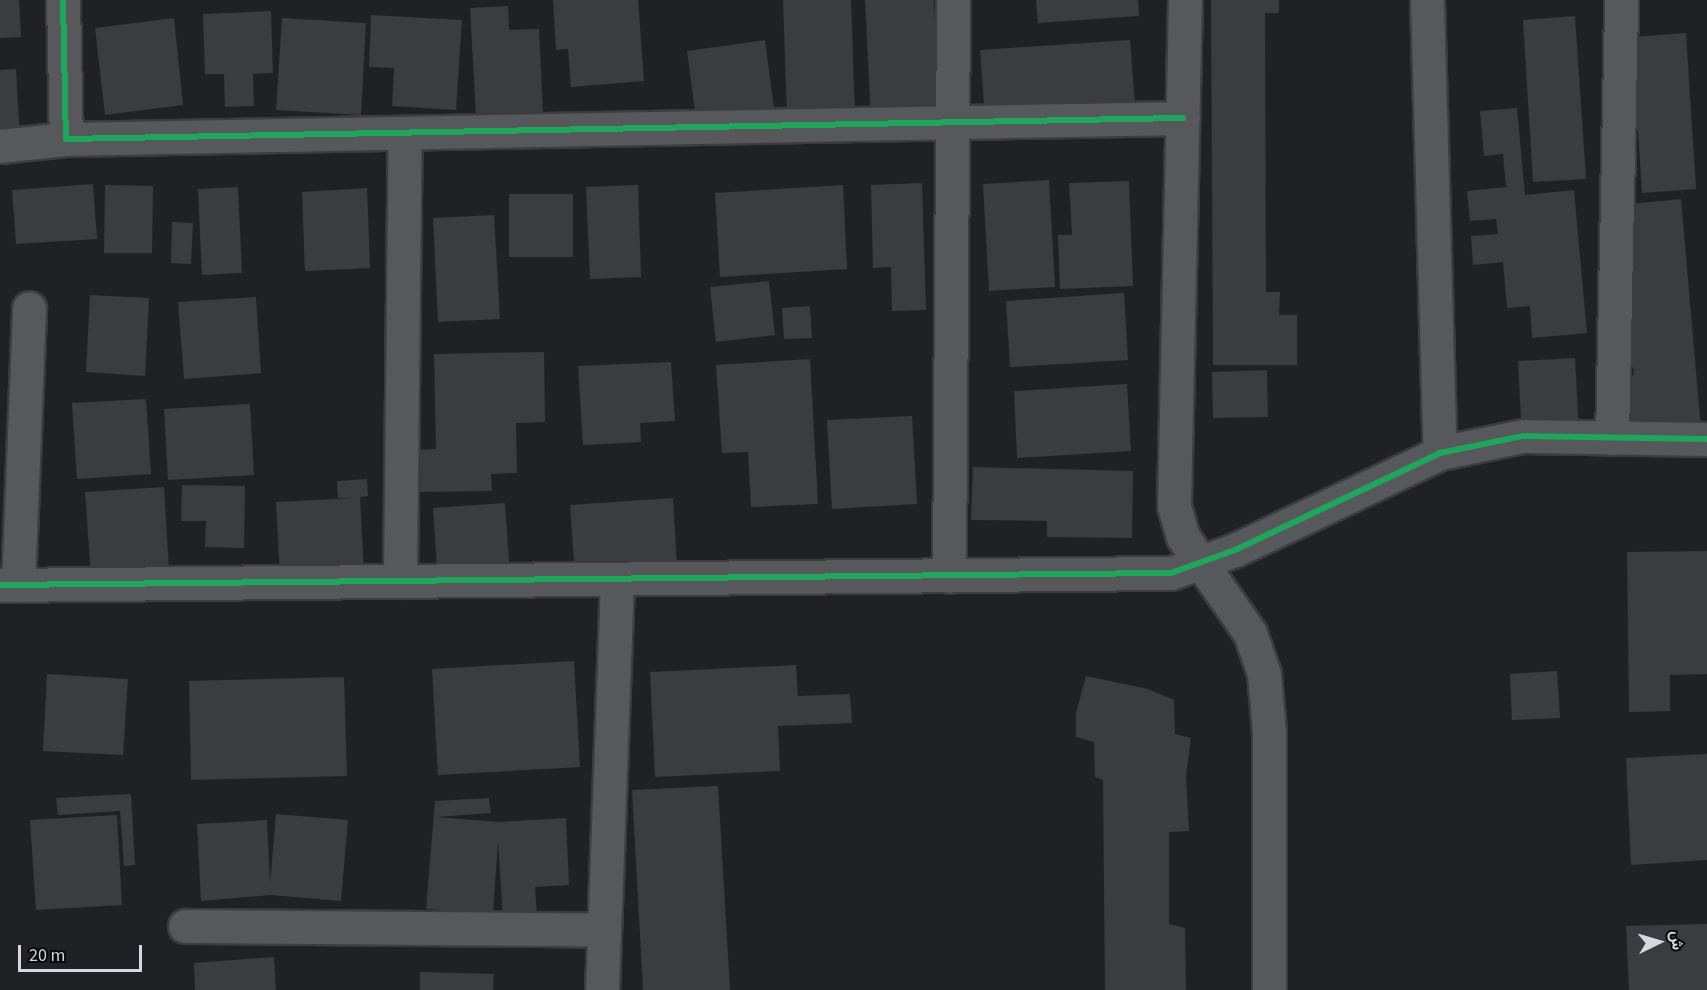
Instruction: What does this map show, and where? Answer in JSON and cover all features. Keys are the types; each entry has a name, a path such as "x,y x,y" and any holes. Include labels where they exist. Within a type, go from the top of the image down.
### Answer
{"street":[{"path":"63,0 66,139"},
{"path":"949,576 953,0"},
{"path":"1185,0 1174,506 1183,537 1250,633 1264,674 1269,731 1269,990"},
{"path":"1427,0 1440,453"},
{"path":"1612,438 1621,0"},
{"path":"0,146 66,139 1183,118"},
{"path":"400,581 405,133"},
{"path":"29,308 9,585 1171,573 1201,562 1440,453 1523,436 1707,439"},
{"path":"602,990 616,579"},
{"path":"185,926 604,930"}],"building":[{"path":"0,0 19,0 21,37 0,38"},
{"path":"553,0 638,0 644,81 571,87 568,49 556,50"},
{"path":"783,0 851,0 855,116 787,119"},
{"path":"865,0 934,0 939,117 871,120"},
{"path":"1036,0 1138,0 1139,16 1038,23"},
{"path":"1211,0 1279,0 1279,13 1265,13 1266,292 1280,292 1279,315 1297,315 1297,365 1213,365"},
{"path":"508,6 509,30 539,29 543,113 476,116 470,8"},
{"path":"271,11 273,73 253,74 254,106 225,107 224,74 205,74 203,14"},
{"path":"371,15 462,20 456,110 392,106 394,68 369,67"},
{"path":"1575,16 1586,179 1533,182 1523,20"},
{"path":"174,18 183,105 105,115 95,28"},
{"path":"282,18 366,23 361,115 276,110"},
{"path":"1686,33 1696,189 1642,193 1632,37"},
{"path":"765,40 775,116 697,126 687,51"},
{"path":"1130,40 1136,119 986,130 980,50"},
{"path":"16,69 20,140 0,141 0,70"},
{"path":"1517,108 1525,195 1574,190 1587,333 1532,338 1530,306 1507,308 1503,262 1473,265 1471,236 1498,234 1496,219 1470,221 1467,191 1506,187 1503,154 1484,156 1480,111"},
{"path":"1049,180 1055,287 989,291 983,184"},
{"path":"1129,181 1133,286 1060,289 1058,235 1072,235 1069,183"},
{"path":"922,183 926,310 892,311 891,267 873,268 871,185"},
{"path":"93,184 97,239 16,244 12,190"},
{"path":"105,185 153,186 152,253 104,253"},
{"path":"638,185 641,277 590,279 586,187"},
{"path":"843,185 847,269 720,277 715,193"},
{"path":"238,187 242,273 202,275 198,189"},
{"path":"367,188 370,268 305,271 302,192"},
{"path":"509,194 573,194 573,257 509,257"},
{"path":"1681,199 1701,429 1630,436 1625,376 1634,375 1619,205"},
{"path":"494,215 500,319 438,322 433,218"},
{"path":"172,222 193,223 191,264 171,263"},
{"path":"769,281 775,335 716,342 710,287"},
{"path":"1124,293 1128,360 1010,367 1006,301"},
{"path":"90,295 149,298 145,376 86,372"},
{"path":"256,297 261,373 184,379 178,302"},
{"path":"810,306 812,338 784,339 782,308"},
{"path":"544,352 545,422 516,423 517,473 491,474 492,491 418,492 418,450 436,449 434,354"},
{"path":"1575,358 1579,433 1522,437 1518,361"},
{"path":"810,359 818,504 751,507 748,452 722,453 716,365"},
{"path":"671,362 675,421 640,423 641,442 583,445 578,366"},
{"path":"1267,370 1268,417 1213,418 1212,372"},
{"path":"1127,384 1131,451 1017,458 1014,391"},
{"path":"146,399 151,474 77,479 72,403"},
{"path":"250,404 254,475 168,480 164,409"},
{"path":"912,416 917,504 832,509 827,420"},
{"path":"973,467 1133,471 1132,538 1047,537 1047,521 971,520"},
{"path":"367,479 368,496 360,497 364,573 280,577 276,502 356,498 338,498 337,481"},
{"path":"182,485 245,486 244,548 205,547 206,521 181,521"},
{"path":"164,487 169,570 91,575 85,492"},
{"path":"673,498 678,584 576,590 570,505"},
{"path":"505,503 510,576 438,581 433,508"},
{"path":"1707,551 1707,674 1670,675 1670,711 1629,712 1627,552"},
{"path":"574,661 580,767 438,775 432,669"},
{"path":"796,665 798,696 850,694 852,723 778,726 780,771 655,777 650,672"},
{"path":"1557,671 1560,718 1512,720 1510,674"},
{"path":"47,674 128,679 123,755 43,751"},
{"path":"1086,676 1148,689 1174,700 1175,734 1191,738 1186,776 1189,831 1169,832 1169,924 1185,928 1186,990 1105,990 1103,780 1095,777 1094,742 1076,737 1076,713"},
{"path":"344,677 347,776 191,780 189,681"},
{"path":"1707,754 1707,860 1631,865 1626,758"},
{"path":"718,786 730,990 643,990 632,790"},
{"path":"131,794 135,865 124,866 120,811 58,815 56,798"},
{"path":"489,798 491,813 436,817 500,822 566,818 569,885 535,887 537,916 503,918 498,842 493,913 426,909 435,801"},
{"path":"276,814 348,820 341,901 271,895 201,901 197,824 267,820 270,884"},
{"path":"117,815 122,905 36,910 30,820"},
{"path":"1707,924 1707,990 1629,990 1626,926"},
{"path":"274,957 276,990 195,990 194,963"},
{"path":"420,972 494,974 493,990 420,990"}],"cycle path":[{"path":"63,0 66,139 1183,118"},
{"path":"0,585 1171,573 1235,550 1440,453 1523,436 1707,439"}]}
